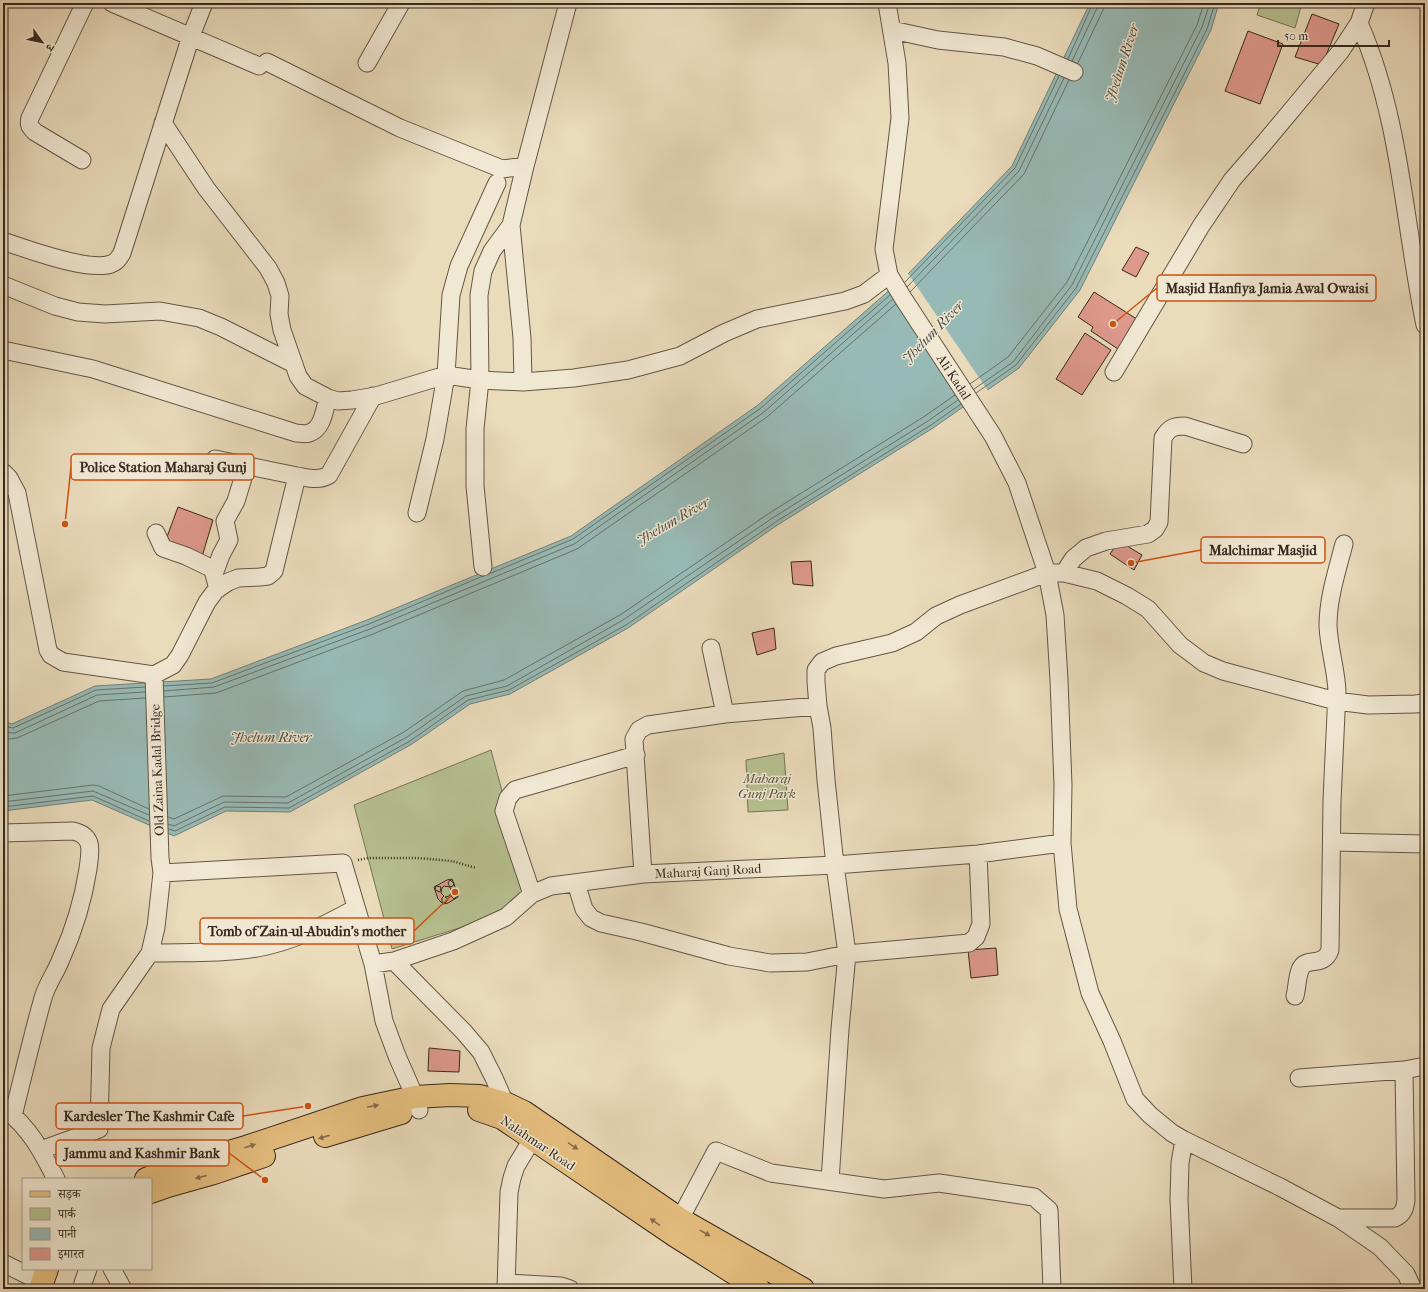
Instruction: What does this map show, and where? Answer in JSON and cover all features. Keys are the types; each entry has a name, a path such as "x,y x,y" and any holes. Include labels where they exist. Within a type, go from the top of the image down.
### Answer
{"main road":[{"path":"148,1178 177,1166 246,1147 363,1108 417,1103 450,1096 480,1096 505,1103 524,1112 537,1132"},
{"name":"Nalahmar Road","path":"152,1192 403,1113 417,1103 460,1108 485,1112 537,1132 680,1219 803,1289"},
{"name":"Nalahmar Road","path":"537,1132 674,1235 759,1289"}],"street":[{"path":"82,160 35,132 30,128 28,123 86,3"},
{"path":"112,3 263,64 400,128 502,169 525,166"},
{"path":"3,241 44,255 83,264 101,265 111,264 117,261 122,253 191,36 204,3"},
{"path":"367,63 401,3"},
{"path":"522,382 522,338 512,225 525,166 552,68 567,3"},
{"path":"163,123 206,188 268,268 276,283 280,296 279,314 282,330 298,376 305,386 328,398 338,401 373,396 446,375 480,380 522,382 574,378 628,370 680,356 724,333 757,319 845,301 864,294 889,275 884,249 900,118 897,63 888,3"},
{"path":"1114,372 1201,226 1232,180 1340,52 1359,23 1366,3"},
{"path":"1359,23 1370,48 1381,83 1403,187 1417,288 1425,325"},
{"path":"892,30 938,40 1004,47 1037,56 1074,72"},
{"path":"417,513 435,440 446,375 451,295 458,266 498,183"},
{"path":"483,567 475,486 475,429 480,380 479,295 483,271 492,251 512,225"},
{"name":"Ali Kadal","path":"889,275 993,436 1017,483 1047,573 1055,615 1059,672 1063,785 1062,843 1068,909 1090,993 1112,1041 1135,1099 1150,1115 1184,1140 1280,1187 1338,1218 1380,1246 1406,1274 1412,1289"},
{"path":"3,285 56,306 78,312 105,314 160,311 199,318 221,327 294,364"},
{"path":"3,350 93,369 296,433 309,434 317,429 321,422 328,398"},
{"path":"215,459 298,476 316,479 323,478 329,475 373,396"},
{"path":"1064,573 1073,559 1086,548 1106,541 1148,534 1155,529 1158,522 1164,438 1168,430 1177,426 1185,426 1243,444"},
{"path":"218,589 214,574 221,555 229,540 225,521 236,501 247,465"},
{"path":"3,472 9,478 17,492 48,650 51,655 63,662 154,678 173,665 180,655 207,602 218,589 228,582 238,578 268,576 274,571 298,476"},
{"path":"156,533 163,548 186,556 215,570"},
{"path":"1295,996 1299,971 1307,963 1323,960 1328,956 1330,950 1336,701 1338,691 1328,626 1332,593 1344,544"},
{"path":"830,1181 840,1029 847,954 835,865 822,728 818,706 816,670 822,662 836,656 892,643 916,632 936,616 960,605 1047,573 1064,573 1097,581 1127,596 1148,609 1180,645 1204,662 1223,671 1336,701 1368,705 1425,703"},
{"path":"711,648 725,714"},
{"name":"Old Zaina Kadal Bridge","path":"150,953 156,927 161,866 154,678"},
{"path":"643,874 634,738 639,730 648,725 725,714 818,706"},
{"path":"532,894 504,811 508,798 515,790 636,755"},
{"path":"3,833 73,831 86,836 89,841 90,856 86,885 77,919 61,961 43,996 8,1112 27,1129 41,1150 55,1178"},
{"path":"1332,842 1425,844"},
{"name":"Maharaj Ganj Road","path":"373,964 394,962 453,941 506,917 532,894 551,886 643,874 835,865 978,854 1062,843"},
{"path":"576,883 584,909 591,918 601,923 641,932 729,956 770,963 808,962 847,954 969,943 976,937 981,924 978,854"},
{"path":"161,866 343,863 373,964 384,1021 417,1103"},
{"path":"41,1150 99,1129 101,1048 112,1009 150,953 216,952 258,948 290,939 327,924 356,908"},
{"path":"394,962 464,1032 481,1052 505,1103"},
{"path":"1299,1078 1404,1070 1425,1066"},
{"path":"1338,1218 1395,1218 1402,1215 1405,1209 1404,1070"},
{"path":"537,1132 516,1166 509,1192 506,1286 561,1286 570,1289"},
{"path":"1183,1289 1178,1199 1180,1163 1184,1140"},
{"path":"680,1219 716,1151 771,1173 884,1189 939,1183 1034,1197 1049,1210 1052,1289"},
{"path":"3,1262 36,1279"},
{"path":"82,1289 88,1270"},
{"path":"113,1270 123,1289"}],"path":[{"path":"343,863 368,858 417,858 452,861 476,868"}],"green space":[{"path":"1261,3 1302,3 1295,28 1257,15"},
{"path":"491,750 502,791 501,811 527,895 504,914 392,949 354,805"},
{"name":"Maharaj Gunj Park","path":"784,753 788,810 748,812 746,760"}],"water":[{"name":"Jhelum River","path":"1090,3 1219,3 1211,30 1080,290 1019,368 933,428 779,524 628,628 510,694 470,704 412,744 290,812 226,811 174,836 92,800 3,811 3,721 12,724 95,686 211,679 367,620 571,536 758,405 908,274 1012,166"}],"pier":[{"path":"907,272 989,392 968,407 887,289"}],"building":[{"path":"1312,14 1339,24 1322,65 1295,57"},
{"path":"1248,31 1283,44 1260,104 1225,91"},
{"path":"1136,247 1149,253 1136,277 1122,270"},
{"path":"1094,292 1140,321 1121,351 1091,331 1093,327 1078,317"},
{"path":"1085,333 1111,350 1082,395 1056,379"},
{"path":"178,507 213,520 201,560 164,545"},
{"path":"1119,541 1142,555 1134,570 1110,554"},
{"path":"811,561 813,586 793,584 791,562"},
{"path":"774,628 776,649 757,655 752,633"},
{"path":"452,879 453,883 450,880 448,883 450,887 454,884 458,897 448,903 443,904 438,899 435,890 434,887 447,880","holes":["436,886 441,887 440,892 435,890","444,886 450,887 452,892 449,896 445,897 448,899 445,903 442,902 442,898 444,896 441,893 442,888","454,893 457,896 454,899 451,895"]},
{"path":"996,948 998,975 971,978 968,950"},
{"path":"429,1048 460,1051 459,1072 428,1071"}],"place":[{"name":"Masjid Hanfiya Jamia Awal Owaisi","path":"1113,324"},
{"name":"Police Station Maharaj Gunj","path":"65,524"},
{"name":"Malchimar Masjid","path":"1131,563"},
{"name":"Tomb of Zain-ul-Abudin's mother","path":"455,892"},
{"name":"Kardesler The Kashmir Cafe","path":"308,1106"},
{"name":"Jammu and Kashmir Bank","path":"265,1180"}]}
